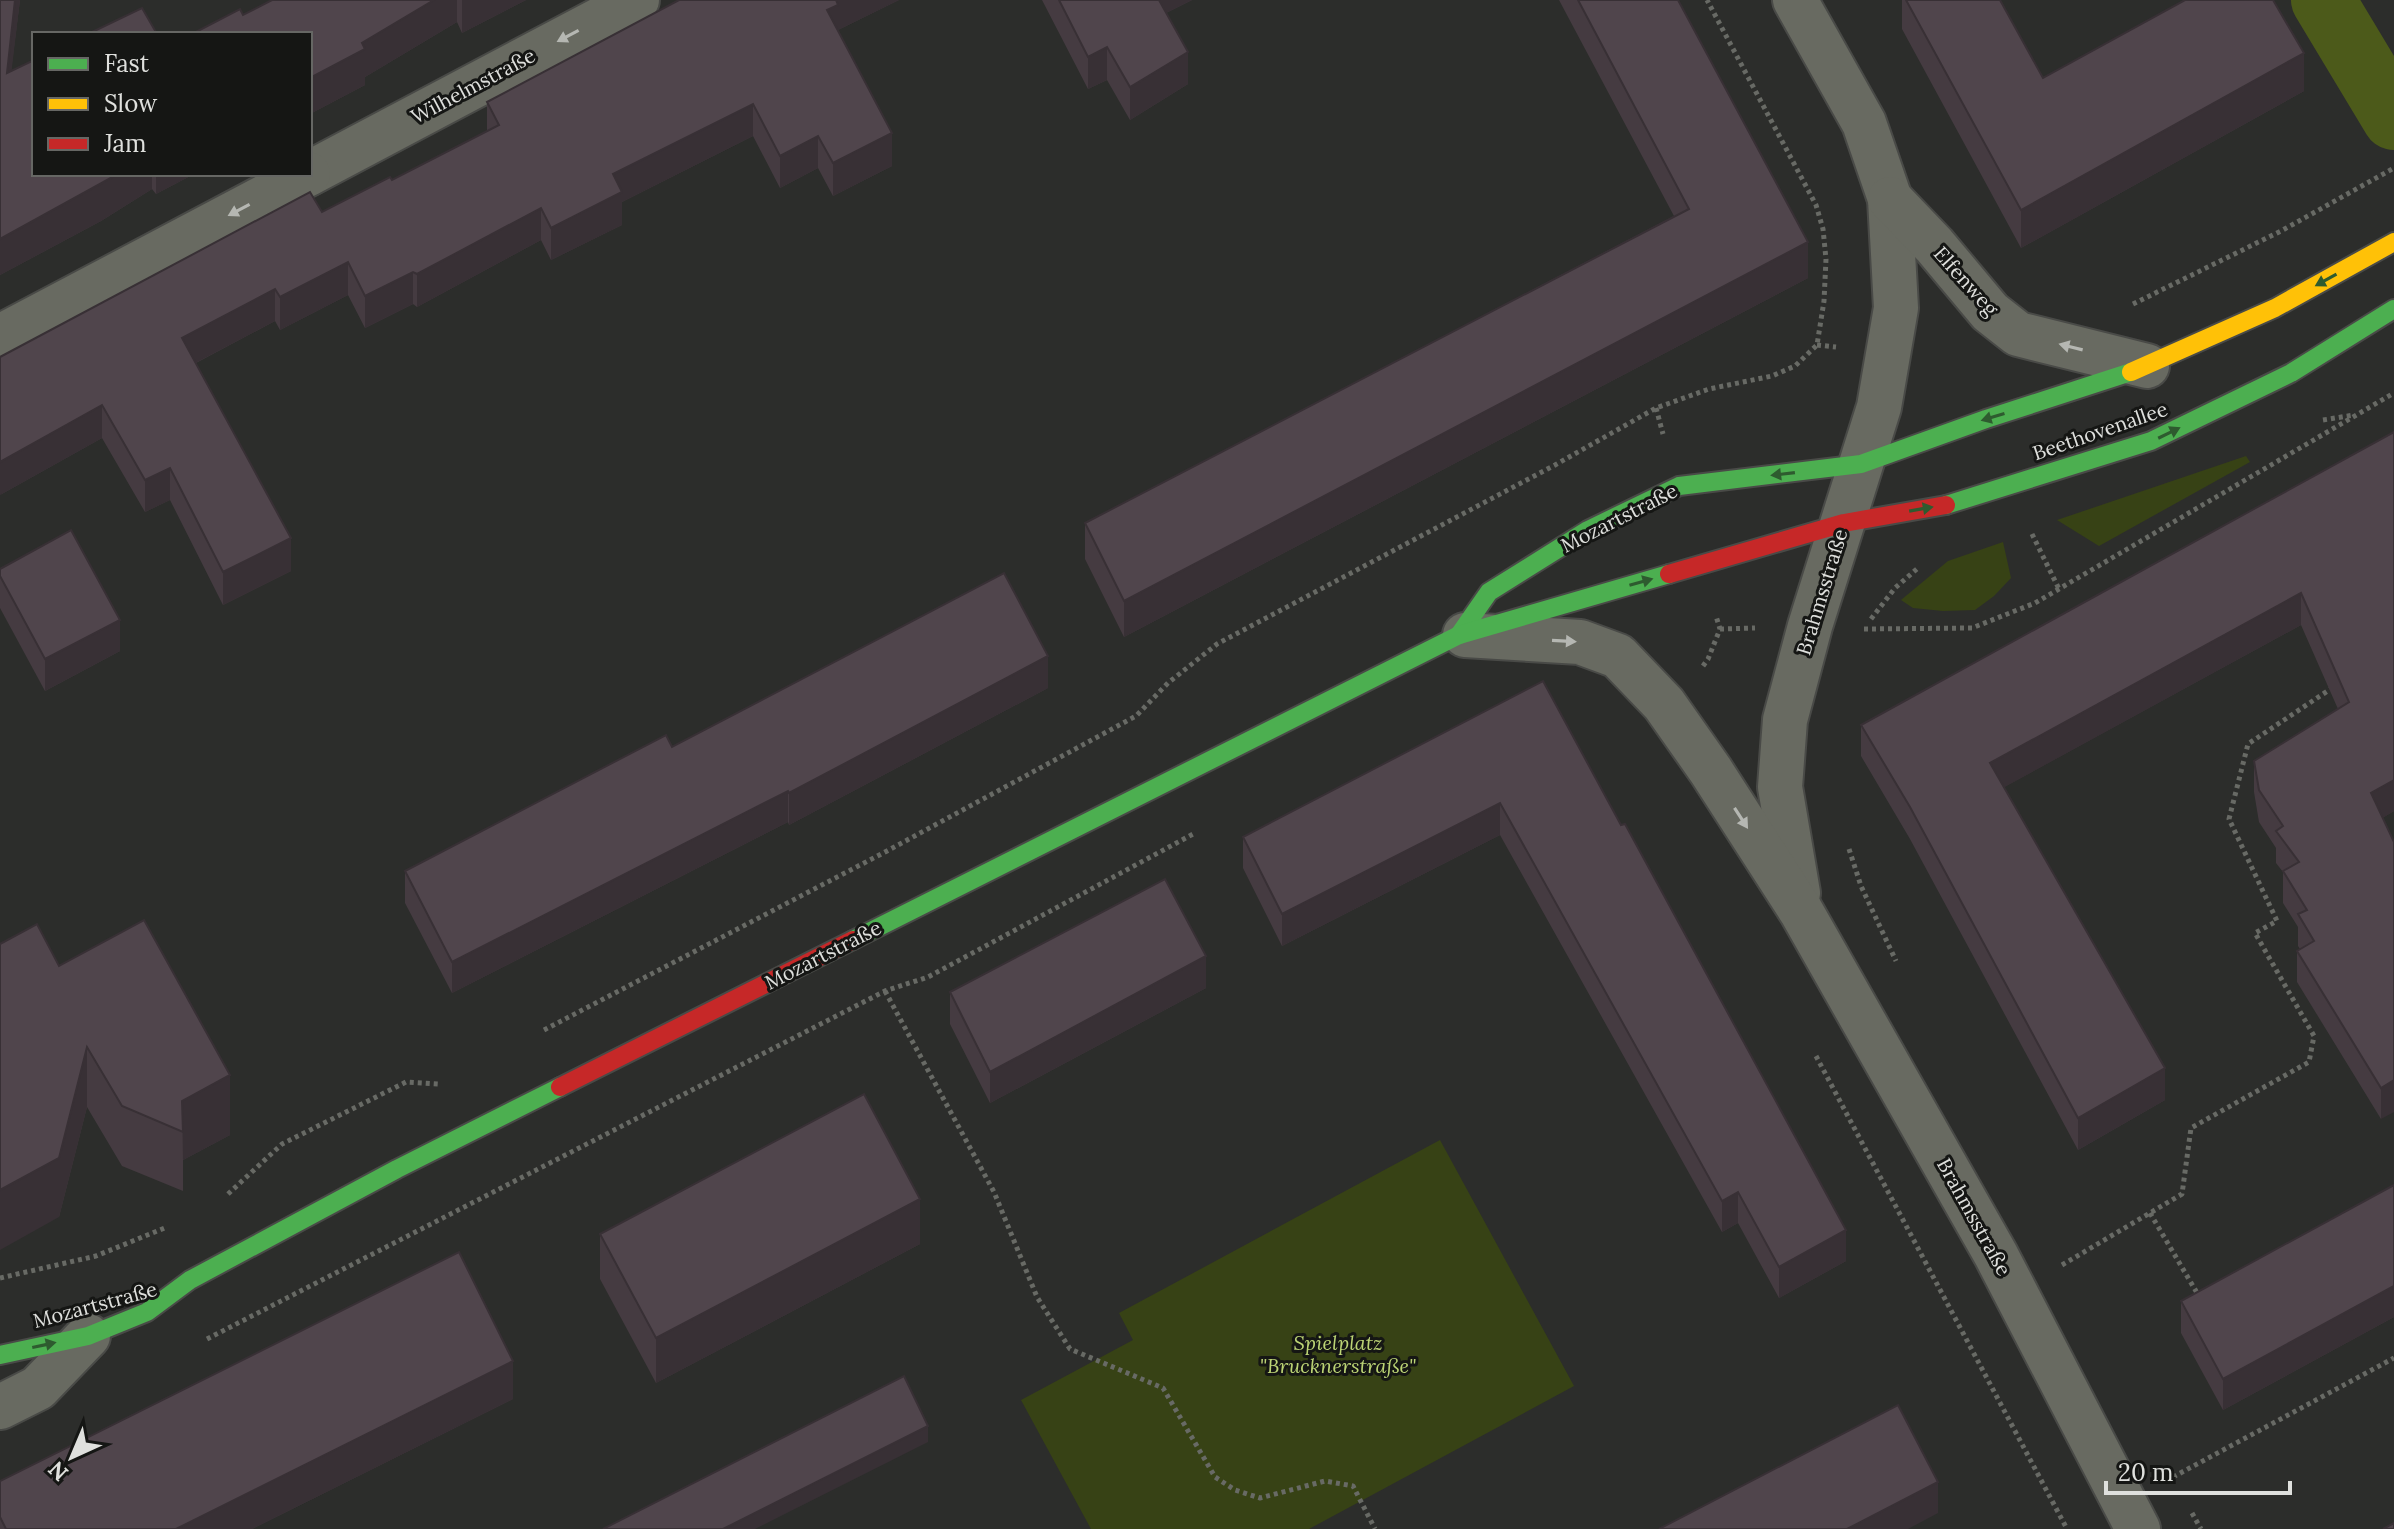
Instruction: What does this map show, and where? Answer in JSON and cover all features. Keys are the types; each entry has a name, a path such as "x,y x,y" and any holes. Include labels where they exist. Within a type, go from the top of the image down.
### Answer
{"street":[{"name":"Wilhelmstraße","path":"312,171 637,0"},
{"name":"Elfenweg","path":"1795,0 1864,123 1890,199 1896,308 1879,407 1861,464"},
{"name":"Wilhelmstraße","path":"0,337 303,176"},
{"name":"Elfenweg","path":"1890,199 1934,245 1990,312 2018,334 2147,366"},
{"path":"1861,464 2147,366 2275,308 2394,242"},
{"name":"Beethovenallee","path":"1844,523 1958,503 2151,441 2291,373 2394,309"},
{"name":"Brahmsstraße","path":"1801,911 1780,787 1785,720 1810,626 1861,464"},
{"name":"Mozartstraße","path":"1459,635 1489,592 1588,530 1679,486 1861,464"},
{"name":"Mozartstraße","path":"0,1355 88,1336 147,1312 190,1280 397,1169 1459,635 1844,523"},
{"name":"Brahmsstraße","path":"1459,635 1580,642 1618,656 1664,704 1801,911 1996,1255 2138,1529"},
{"name":"Mozartstraße","path":"147,1291 190,1280"},
{"name":"Mozartstraße","path":"0,1407 38,1388 88,1336"}],"path":[{"path":"537,1033 887,851 1136,716 1168,683 1217,644 1656,408 1709,389 1772,376 1795,366 1817,345 1824,301 1826,259 1823,229 1816,205 1707,0"},
{"path":"2127,307 2281,231 2394,168"},
{"path":"1860,643 1864,629 1972,628 2035,603 2394,393"},
{"path":"2028,527 2059,589"},
{"path":"2062,1265 2182,1194 2191,1128 2309,1062 2314,1036 2255,933 2277,921 2229,819 2248,744 2335,687 2335,678"},
{"path":"197,1344 885,991 928,977 1198,832"},
{"path":"1847,843 1861,886 1900,969"},
{"path":"885,991 994,1192 1037,1297 1070,1349 1163,1388 1215,1477 1235,1490 1260,1498 1325,1481 1353,1486 1375,1529"},
{"path":"1813,1051 2067,1529"},
{"path":"225,1197 282,1144 406,1082 439,1084 453,1077"},
{"path":"2150,1213 2202,1302"},
{"path":"0,1278 96,1256 169,1226"},
{"path":"2055,1251 2070,1279"},
{"path":"2180,1490 2173,1477 2394,1358"},
{"path":"2187,1503 2201,1529"}],"green space":[{"path":"2246,456 2250,462 2099,546 2057,520"},
{"path":"2003,542 2011,578 1975,610 1913,608 1901,600 1948,561"},
{"name":"Spielplatz \"Brucknerstraße\"","path":"1440,1140 1574,1386 1309,1529 1091,1529 1021,1400 1133,1340 1119,1313"}],"building":[{"path":"0,0 15,0 7,73 32,61 32,176 114,176 0,239"},
{"path":"272,0 434,0 362,43 365,49 312,77 312,32 196,32 240,9 243,15"},
{"path":"679,0 836,0 838,5 827,10 892,133 833,163 818,136 780,156 753,104 613,174 622,192 551,228 541,208 417,274 413,272 365,296 348,262 280,297 275,289 182,338 291,538 223,572 170,468 145,480 102,405 0,462 0,357 310,192 322,212 499,125 487,102"},
{"path":"1059,0 1159,0 1188,52 1130,87 1107,47 1088,57"},
{"path":"1578,0 1678,0 1808,242 1124,601 1085,523 1689,209"},
{"path":"1906,0 2000,0 2043,78 2185,0 2273,0 2304,53 2021,210"},
{"path":"142,8 156,32 92,32"},
{"path":"2394,432 2394,780 2371,793 2394,842 2394,1080 2381,1088 2297,951 2314,941 2298,914 2307,910 2283,871 2299,862 2276,831 2283,826 2259,790 2254,761 2349,702 2301,593 1990,763 2165,1068 2078,1118 1910,807 1861,725"},
{"path":"71,530 120,620 45,659 0,576 0,569"},
{"path":"1004,573 1048,656 789,793 452,962 405,871 666,735 672,747"},
{"path":"1543,681 1621,825 1625,824 1846,1230 1779,1267 1738,1192 1722,1201 1500,803 1282,914 1243,837"},
{"path":"1165,879 1206,956 990,1072 950,992"},
{"path":"144,920 230,1075 182,1101 183,1132 122,1106 87,1047 59,1158 0,1190 0,944 37,924 59,966"},
{"path":"864,1094 920,1199 656,1338 600,1234"},
{"path":"2394,1185 2394,1286 2223,1379 2181,1301"},
{"path":"459,1252 513,1361 176,1529 6,1529 0,1517 0,1481"},
{"path":"904,1376 928,1426 723,1529 603,1529"},
{"path":"1898,1405 1938,1482 1847,1529 1659,1529"}],"waterway":[{"path":"2323,0 2394,118"}],"traffic: fast":[{"path":"1946,505 2151,441 2291,373 2394,309"},
{"path":"1459,635 1489,592 1588,530 1679,486 1861,464 2131,372"},
{"path":"853,940 1459,635 1669,574"},
{"path":"0,1355 88,1336 147,1312 190,1280 397,1169 560,1087"}],"traffic: slow":[{"path":"2131,372 2275,308 2394,242"}],"traffic: jam":[{"path":"1669,574 1844,523 1946,505"},
{"path":"560,1087 853,940"}]}
